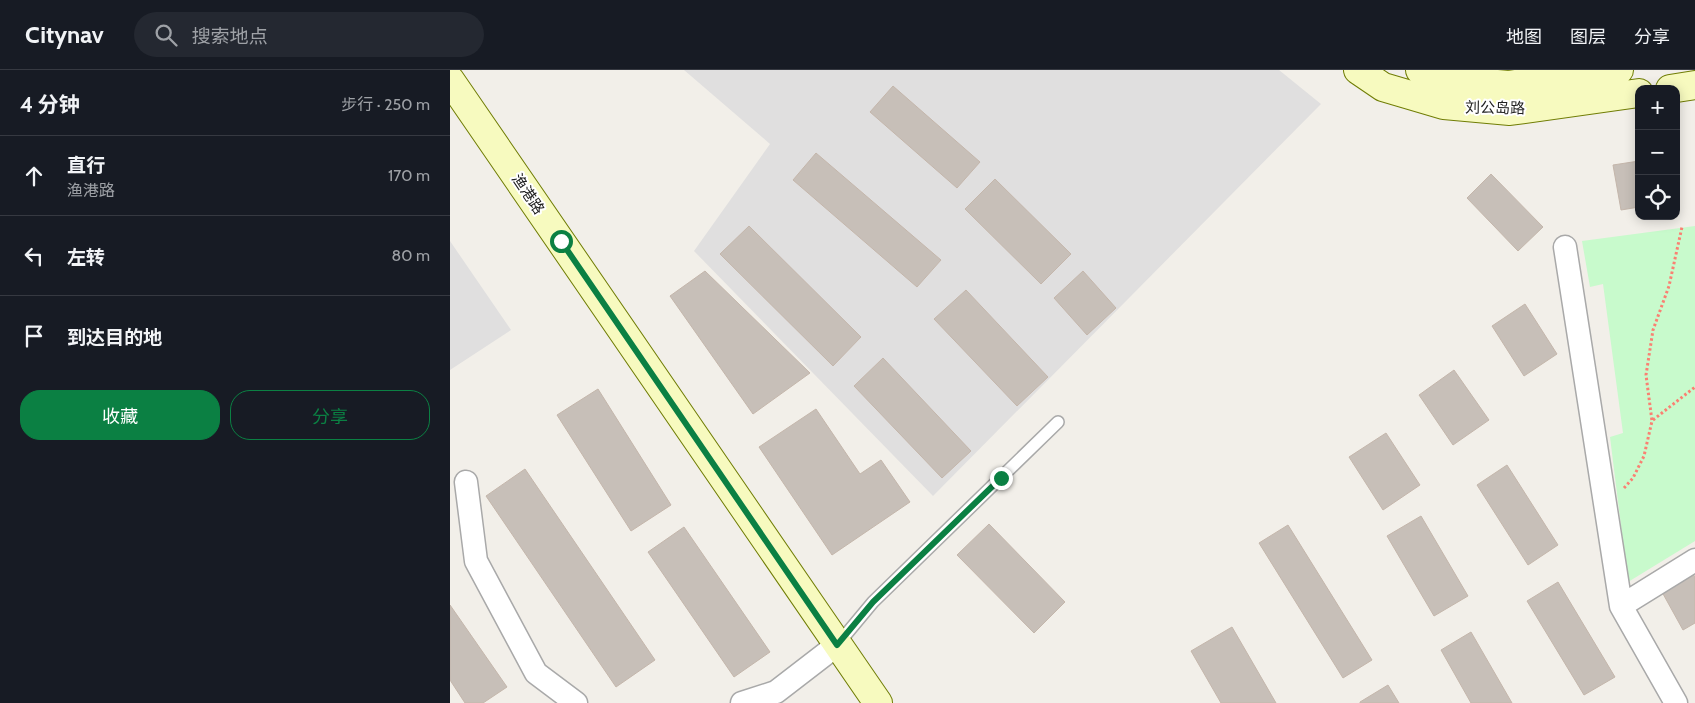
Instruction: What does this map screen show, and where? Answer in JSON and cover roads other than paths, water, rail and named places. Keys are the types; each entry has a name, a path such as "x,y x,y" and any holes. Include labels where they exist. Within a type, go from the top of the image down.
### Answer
{"street":[{"name":"刘公岛路","path":"1358,70 1383,87 1444,106 1519,110 1635,94"},
{"name":"刘公岛路","path":"1420,70 1454,80 1508,85 1619,70"},
{"name":"渔港路","path":"450,80 878,703"},
{"path":"1680,87 1695,85"},
{"path":"1564,247 1621,606 1676,703"},
{"path":"466,482 476,561 536,673 576,703"},
{"path":"1621,606 1695,560"},
{"path":"742,703 776,692 837,645"}],"lane":[{"path":"837,645 873,602 1058,422"}]}
